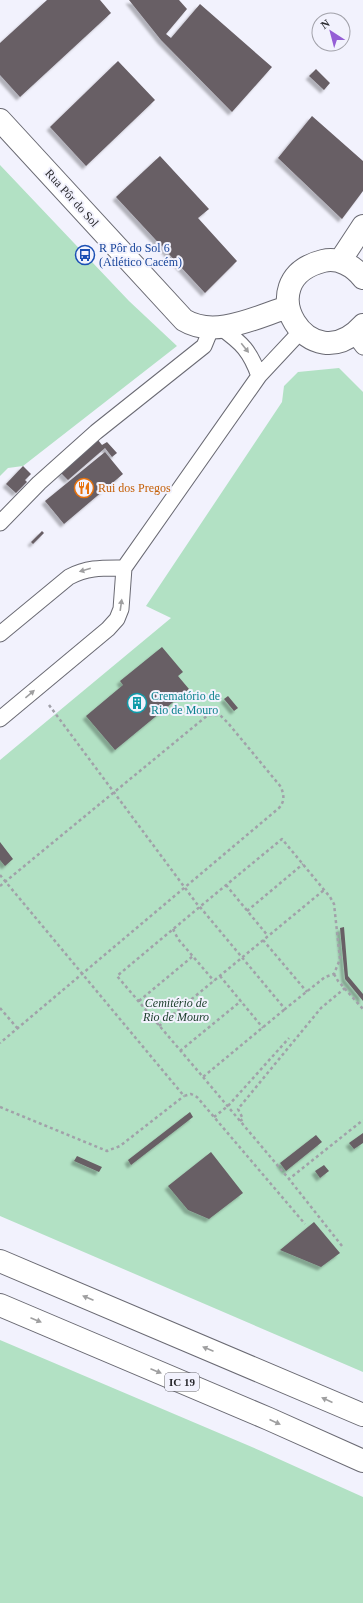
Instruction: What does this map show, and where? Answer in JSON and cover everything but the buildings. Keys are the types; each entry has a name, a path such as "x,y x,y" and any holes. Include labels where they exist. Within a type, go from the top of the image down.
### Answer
{"main road":[{"name":"Rua Pôr do Sol","path":"0,120 184,320 195,326 216,329"},
{"path":"340,261 363,226"},
{"path":"360,335 342,341 316,341 301,331 290,316 288,307 288,293 293,280 302,270 314,263 326,260 340,261 352,267 363,278"},
{"path":"216,329 288,307"},
{"path":"0,1261 363,1416"},
{"name":"IC 19","path":"0,1305 269,1418 363,1461"}],"lane":[{"path":"0,523 39,483 96,432 204,346 216,329 240,342 248,351 259,376"},
{"path":"0,719 108,629 117,619 121,609 124,568 259,376 301,331"},
{"path":"0,634 69,577 81,571 94,568 124,568"}],"path":[{"path":"36,689 200,907 285,1009"},
{"path":"0,886 208,715 220,715 281,787 284,799 283,804 279,808 0,1043"},
{"path":"202,1077 325,977 334,974 339,966 340,959 334,904 282,839 117,976 202,1077 228,1106 342,1246"},
{"path":"247,911 303,864"},
{"path":"0,875 184,1096"},
{"path":"226,886 268,936"},
{"path":"159,1026 324,890"},
{"path":"173,929 178,938 214,981"},
{"path":"263,940 307,992"},
{"path":"139,1001 193,956"},
{"path":"334,974 363,1009"},
{"path":"220,976 263,1028"},
{"path":"240,1121 243,1119 238,1109 321,1008 345,988"},
{"path":"180,1051 241,1001"},
{"path":"0,1008 18,1029"},
{"path":"214,1117 228,1106 289,1038"},
{"path":"0,1106 107,1151 120,1146 184,1096 191,1094 198,1097 305,1224"},
{"path":"289,1180 363,1120"}],"green space":[{"path":"0,165 129,301 177,346 23,466 8,468 0,476"},
{"name":"Cemitério de Rio de Mouro","path":"339,368 363,392 363,1372 0,1216 0,760 171,618 146,606 282,402 284,386 298,372"},
{"path":"0,1340 261,1451 363,1497 363,1603 0,1603"}],"place":[{"name":"R Pôr do Sol 6 (Atlético Cacém)","path":"85,255"},
{"name":"Rui dos Pregos","path":"84,488"},
{"name":"Crematório de Rio de Mouro","path":"137,703"}]}
